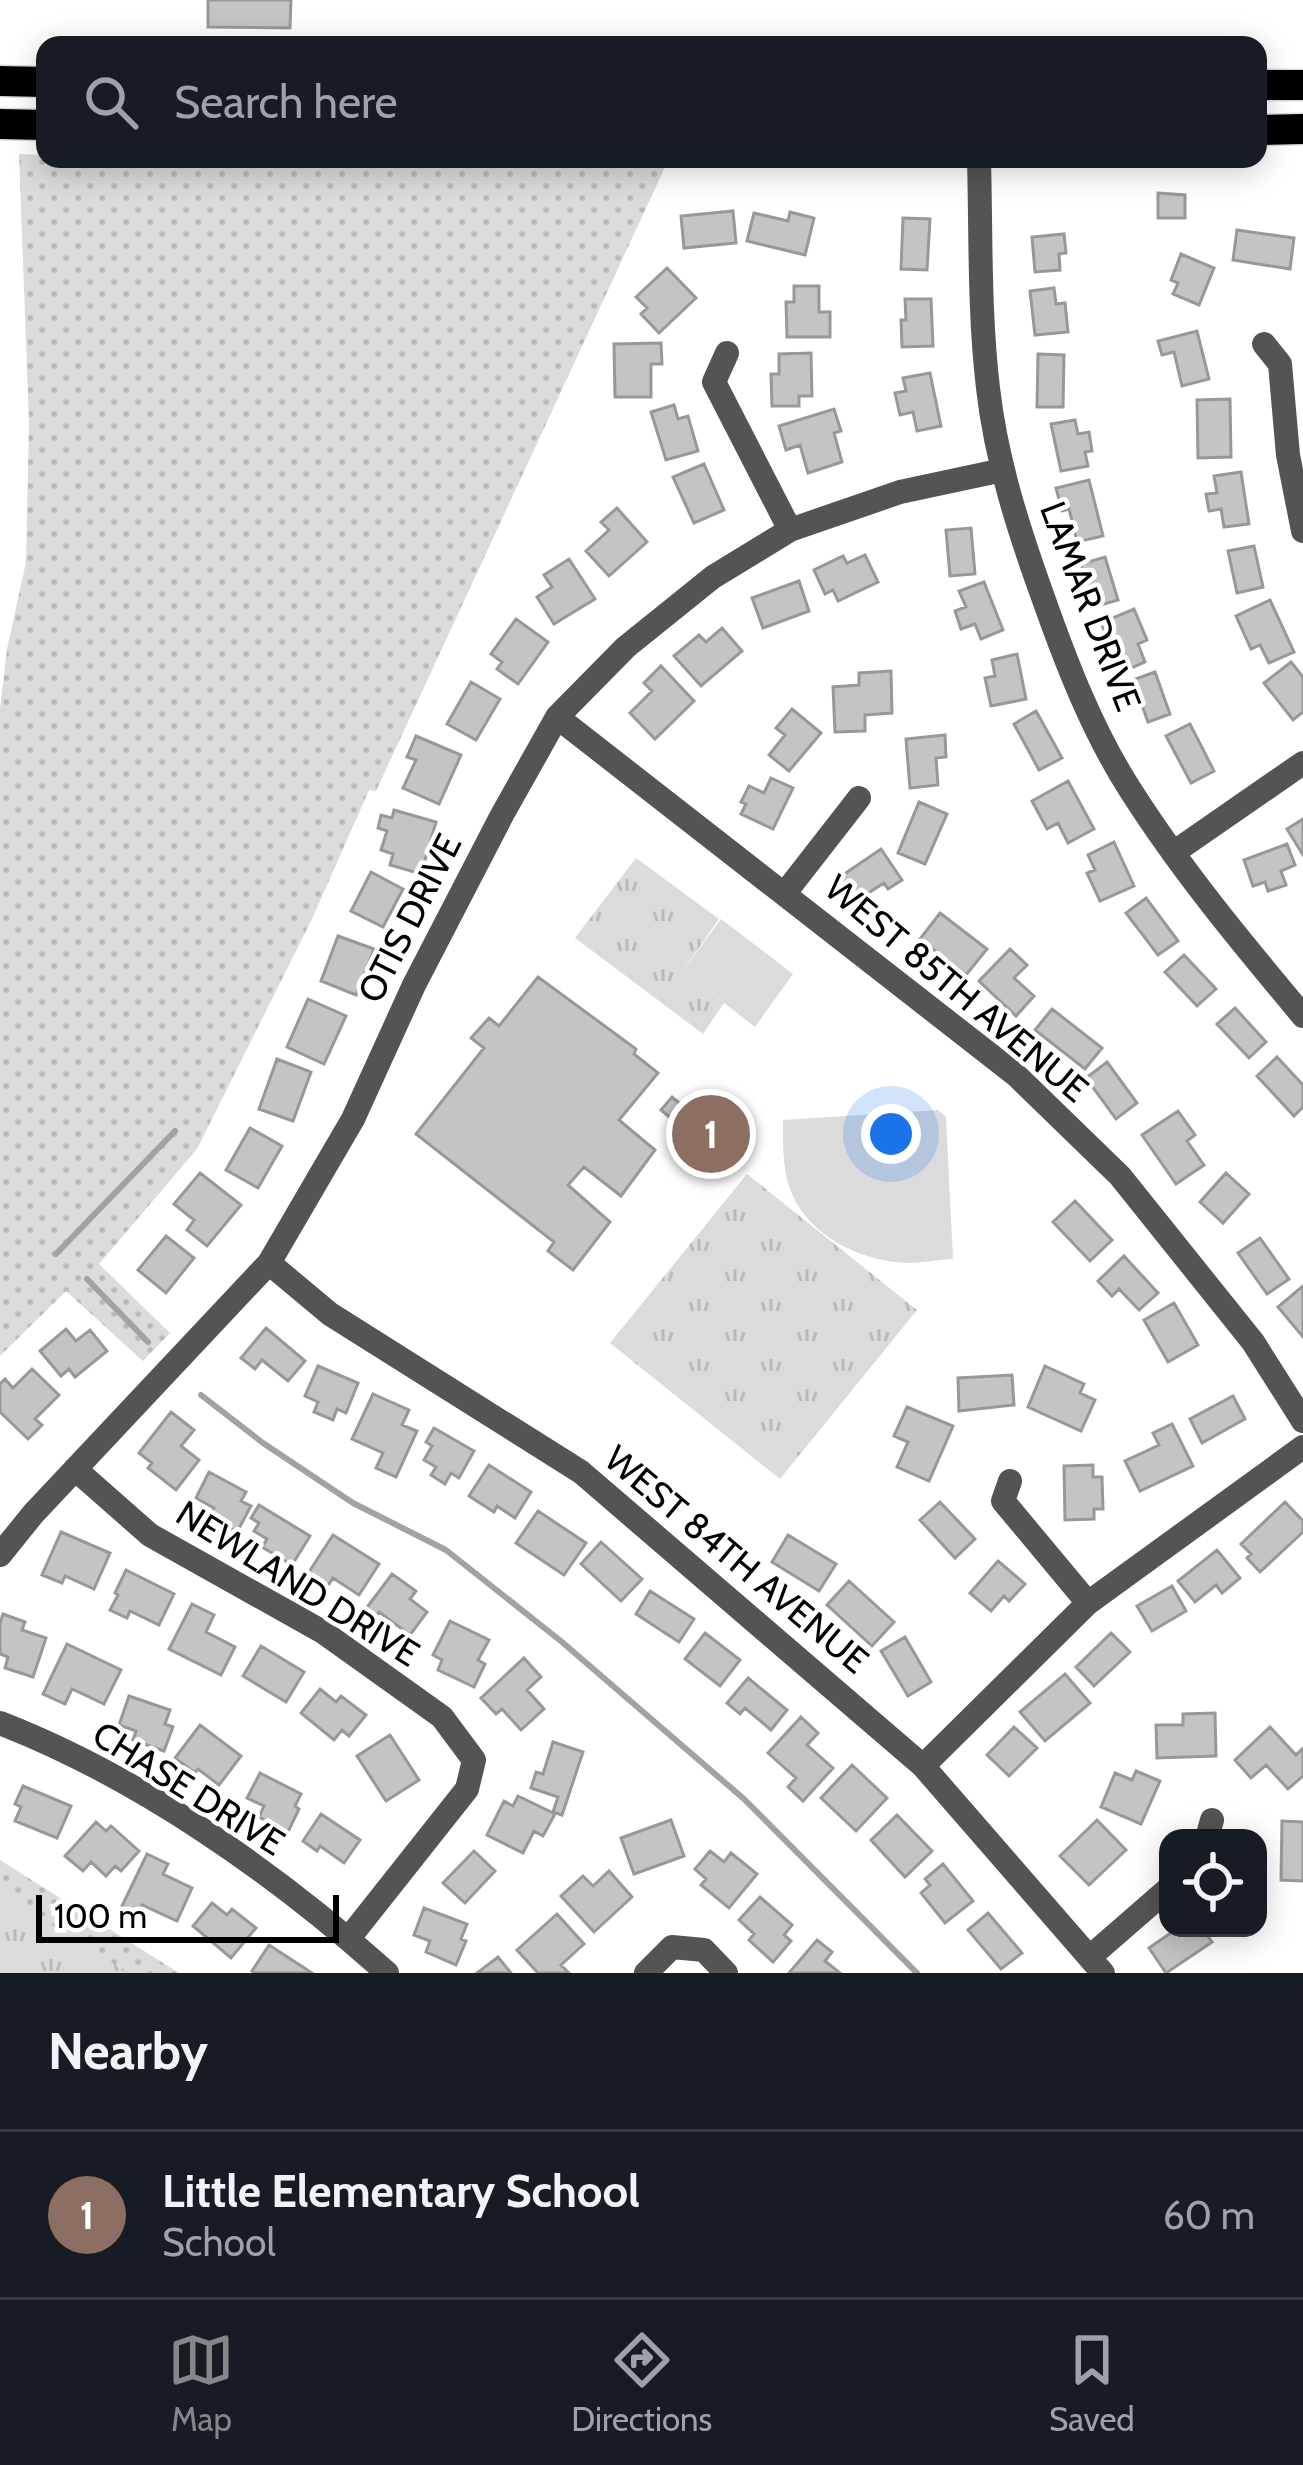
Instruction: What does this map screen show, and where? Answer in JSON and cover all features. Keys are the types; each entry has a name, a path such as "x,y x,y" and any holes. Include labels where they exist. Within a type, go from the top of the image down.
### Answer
{"main road":[{"path":"0,82 36,82"},
{"path":"1267,86 1303,85"},
{"path":"0,124 36,124"},
{"path":"1267,130 1303,129"}],"street":[{"name":"LAMAR DRIVE","path":"980,168 987,386 1003,470 1025,548 1071,677 1128,788 1209,905 1303,1016"},
{"path":"1264,344 1280,364 1288,455 1303,531"},
{"path":"727,353 714,382 790,530"},
{"name":"OTIS DRIVE","path":"0,1555 269,1263 353,1119 414,985 557,718 626,647 713,577 790,530 900,492 1003,470"},
{"name":"WEST 85TH AVENUE","path":"557,718 1016,1075 1120,1176 1253,1342 1303,1421"},
{"path":"1173,853 1303,763"},
{"path":"785,893 859,798"},
{"name":"WEST 84TH AVENUE","path":"269,1263 329,1314 581,1472 923,1766 1097,1965"},
{"path":"923,1766 1088,1604 1303,1447"},
{"name":"NEWLAND DRIVE","path":"75,1469 151,1535 323,1632 442,1717 474,1760 467,1790 349,1938"},
{"path":"1010,1481 1004,1501 1088,1604"},
{"name":"CHASE DRIVE","path":"0,1723 90,1764 194,1824 349,1938 387,1973"},
{"path":"1097,1965 1159,1899"},
{"path":"646,1973 672,1947 704,1950 725,1973"}],"green space":[{"path":"19,154 36,155 36,168 665,168 376,791 369,790 312,919 197,1149 99,1264 170,1333 143,1361 66,1291 0,1356 0,709 26,562 29,423"},
{"path":"636,858 719,919 683,971 724,1003 703,1034 575,938"},
{"path":"721,919 793,974 755,1027 683,971"},
{"path":"938,1110 946,1117 953,1259 906,1263 872,1257 839,1244 812,1223 786,1176 783,1120"},
{"path":"747,1174 917,1310 780,1479 610,1343"},
{"path":"0,1860 179,1973 0,1973"},
{"path":"0,1893 129,1973 0,1973"}],"building":[{"path":"208,0 291,0 290,28 208,27"},
{"path":"1158,193 1185,195 1185,218 1158,218"},
{"path":"733,211 736,243 684,248 681,216"},
{"path":"790,212 814,218 805,255 747,241 754,213 788,221"},
{"path":"903,218 930,219 927,270 901,269"},
{"path":"1237,230 1294,238 1290,269 1233,260"},
{"path":"1064,234 1066,253 1059,254 1060,270 1035,272 1032,237"},
{"path":"1181,254 1214,268 1199,305 1173,294 1178,283 1171,280"},
{"path":"667,268 696,298 659,333 641,314 647,308 636,297"},
{"path":"794,286 819,286 819,312 830,312 830,337 787,337 786,302 794,302"},
{"path":"1054,288 1056,304 1065,303 1068,332 1035,335 1030,291"},
{"path":"905,299 931,299 933,346 902,347"},
{"path":"1197,331 1209,379 1182,386 1174,352 1162,355 1158,341"},
{"path":"661,343 662,364 651,364 651,397 615,397 614,344"},
{"path":"811,353 812,396 799,396 799,406 772,406 771,374 779,374 779,354"},
{"path":"1038,354 1064,355 1063,407 1037,407"},
{"path":"930,373 941,426 917,431 913,412 900,415 895,393 906,391 903,378"},
{"path":"1230,399 1231,457 1198,458 1197,400"},
{"path":"674,405 678,419 688,416 698,451 666,460 651,412"},
{"path":"834,409 841,431 834,433 842,462 808,473 800,445 786,450 779,426"},
{"path":"1075,420 1078,434 1089,432 1088,466 1061,471 1051,424"},
{"path":"704,464 724,510 694,523 673,477"},
{"path":"1241,472 1249,524 1224,527 1221,509 1209,511 1206,494 1217,493 1214,476"},
{"path":"1089,480 1103,536 1077,542 1069,509 1062,511 1056,488"},
{"path":"617,508 647,542 609,576 586,551 609,530 601,522"},
{"path":"971,528 975,574 950,576 946,530"},
{"path":"1254,546 1263,587 1237,593 1228,551"},
{"path":"865,555 878,582 838,601 833,590 825,594 814,570 843,556 847,563"},
{"path":"1105,557 1118,600 1094,607 1081,564"},
{"path":"569,559 595,599 554,624 537,597 552,587 544,575"},
{"path":"799,581 809,611 763,628 752,598"},
{"path":"984,582 1003,630 981,639 975,624 961,629 955,611 966,607 959,591"},
{"path":"1270,600 1294,652 1269,663 1260,645 1251,649 1236,616"},
{"path":"1134,609 1147,640 1138,644 1145,662 1122,672 1101,623"},
{"path":"516,619 548,642 518,684 497,669 502,662 491,654"},
{"path":"722,628 742,651 701,686 674,656 699,635 706,642"},
{"path":"1017,654 1026,699 991,706 985,678 995,676 992,660"},
{"path":"1291,662 1303,677 1303,712 1293,720 1264,683"},
{"path":"661,666 694,701 655,739 630,713 652,691 644,683"},
{"path":"891,671 892,713 865,715 865,731 835,732 833,687 859,685 859,673"},
{"path":"1155,672 1170,714 1148,722 1133,680"},
{"path":"471,682 500,699 476,740 447,724"},
{"path":"792,709 821,733 789,771 769,755 785,735 776,728"},
{"path":"1036,711 1062,758 1039,770 1014,724"},
{"path":"1190,724 1214,771 1191,783 1166,736"},
{"path":"945,735 946,757 936,758 938,785 910,788 906,739"},
{"path":"416,736 461,755 439,804 403,788 416,760 407,757"},
{"path":"771,778 793,788 773,829 741,814 749,786 764,793"},
{"path":"1068,781 1094,829 1068,843 1058,823 1047,829 1032,801"},
{"path":"919,802 947,814 925,864 898,853"},
{"path":"394,810 436,822 421,874 390,865 393,854 381,850 387,831 378,828 381,815 392,818"},
{"path":"1303,819 1303,855 1287,829"},
{"path":"1114,842 1134,886 1100,901 1087,873 1095,870 1088,855"},
{"path":"1287,844 1295,865 1281,871 1286,885 1268,891 1265,882 1253,886 1244,860"},
{"path":"881,849 902,880 888,889 884,883 856,901 840,877"},
{"path":"371,872 403,889 383,927 351,911"},
{"path":"1146,898 1178,941 1158,955 1126,913"},
{"path":"940,913 987,949 966,975 920,939"},
{"path":"338,936 374,949 356,995 321,981"},
{"path":"1010,949 1027,965 1014,978 1034,996 1016,1016 979,981"},
{"path":"1184,955 1216,989 1197,1006 1165,972"},
{"path":"538,977 636,1049 634,1054 658,1073 619,1120 655,1150 621,1196 584,1167 568,1185 610,1222 573,1270 548,1251 554,1242 416,1134 484,1048 471,1038 489,1018 499,1026"},
{"path":"308,999 346,1016 324,1064 287,1047"},
{"path":"1235,1008 1266,1042 1249,1058 1217,1024"},
{"path":"1052,1009 1102,1048 1085,1069 1035,1030"},
{"path":"1277,1057 1303,1085 1303,1107 1294,1116 1257,1076"},
{"path":"277,1059 311,1072 293,1121 259,1109"},
{"path":"1107,1062 1137,1103 1116,1119 1086,1078"},
{"path":"672,1097 728,1143 716,1156 661,1110"},
{"path":"1178,1111 1195,1135 1187,1141 1204,1165 1176,1184 1142,1135"},
{"path":"250,1128 282,1146 258,1188 226,1170"},
{"path":"200,1173 241,1205 207,1246 187,1230 194,1220 174,1204"},
{"path":"1226,1173 1249,1194 1223,1223 1200,1202"},
{"path":"1075,1201 1112,1240 1090,1261 1053,1222"},
{"path":"166,1236 194,1258 166,1293 138,1270"},
{"path":"1260,1238 1289,1279 1267,1294 1238,1253"},
{"path":"1124,1256 1158,1293 1139,1310 1119,1289 1112,1296 1098,1281"},
{"path":"1303,1286 1303,1337 1278,1307"},
{"path":"1174,1303 1198,1345 1168,1362 1144,1320"},
{"path":"266,1328 305,1361 288,1381 262,1360 255,1369 241,1358"},
{"path":"66,1329 76,1341 90,1330 107,1351 75,1377 69,1369 61,1376 40,1351"},
{"path":"318,1366 358,1383 346,1413 337,1409 333,1420 314,1412 318,1402 305,1396"},
{"path":"1045,1366 1084,1384 1080,1393 1095,1400 1081,1431 1028,1407"},
{"path":"32,1369 59,1395 35,1419 42,1425 28,1439 0,1412 0,1384 5,1379 13,1388"},
{"path":"1012,1375 1014,1405 959,1411 958,1378"},
{"path":"373,1394 409,1410 402,1425 417,1431 396,1477 376,1468 383,1453 352,1439"},
{"path":"1233,1396 1245,1419 1202,1443 1190,1419"},
{"path":"907,1407 953,1426 929,1481 897,1467 908,1442 894,1436"},
{"path":"171,1412 194,1430 181,1446 199,1460 176,1490 148,1468 152,1463 139,1453"},
{"path":"1172,1424 1193,1466 1140,1491 1125,1461 1159,1445 1153,1433"},
{"path":"434,1428 474,1451 459,1478 451,1473 445,1484 431,1475 436,1467 424,1460"},
{"path":"489,1465 531,1492 515,1518 497,1506 494,1512 469,1496"},
{"path":"1093,1465 1093,1477 1102,1477 1103,1509 1094,1509 1094,1519 1065,1520 1064,1466"},
{"path":"209,1472 246,1492 241,1501 251,1506 237,1532 209,1517 214,1508 196,1498"},
{"path":"940,1502 975,1539 955,1558 920,1520"},
{"path":"1285,1502 1303,1521 1303,1532 1260,1572 1241,1544"},
{"path":"259,1505 310,1536 292,1565 262,1547 267,1539 254,1531 259,1523 251,1518"},
{"path":"538,1511 586,1543 564,1575 516,1543"},
{"path":"61,1532 110,1553 94,1589 65,1576 62,1583 42,1575"},
{"path":"333,1535 379,1564 359,1595 333,1578 327,1587 307,1575"},
{"path":"788,1535 836,1564 819,1591 772,1562"},
{"path":"601,1542 642,1579 621,1601 581,1564"},
{"path":"1217,1550 1240,1578 1222,1593 1216,1585 1195,1602 1178,1581"},
{"path":"998,1561 1025,1584 1009,1601 1004,1596 991,1611 970,1593"},
{"path":"126,1570 174,1594 159,1625 130,1611 127,1618 110,1610"},
{"path":"392,1574 416,1591 410,1599 427,1612 410,1635 379,1612 375,1617 365,1610"},
{"path":"849,1581 894,1622 872,1646 827,1605"},
{"path":"1172,1586 1186,1611 1152,1631 1137,1606"},
{"path":"650,1591 694,1619 679,1642 636,1614"},
{"path":"192,1604 214,1615 206,1632 235,1647 221,1675 169,1649"},
{"path":"3,1614 25,1622 22,1630 46,1638 33,1677 5,1668 8,1657 0,1654"},
{"path":"450,1621 489,1640 478,1660 485,1664 474,1687 438,1670 442,1660 433,1655"},
{"path":"705,1633 740,1660 720,1686 685,1659"},
{"path":"1111,1633 1130,1652 1094,1686 1076,1667"},
{"path":"905,1637 931,1682 908,1696 881,1651"},
{"path":"67,1644 121,1670 104,1704 72,1689 65,1704 43,1694"},
{"path":"261,1646 304,1672 286,1702 243,1676"},
{"path":"524,1658 541,1677 527,1690 544,1709 521,1730 502,1709 496,1714 481,1698"},
{"path":"1065,1674 1090,1703 1045,1741 1020,1712"},
{"path":"748,1678 787,1710 771,1730 745,1708 740,1714 727,1703"},
{"path":"320,1689 336,1702 341,1696 366,1715 349,1736 342,1730 334,1740 301,1713"},
{"path":"129,1696 170,1710 165,1724 173,1727 164,1751 133,1740 136,1731 119,1725"},
{"path":"1215,1713 1216,1756 1157,1758 1156,1725 1183,1725 1183,1714"},
{"path":"801,1717 818,1733 807,1745 833,1768 803,1801 788,1787 796,1778 768,1753"},
{"path":"200,1725 241,1756 219,1785 175,1758"},
{"path":"1014,1727 1037,1748 1009,1776 987,1755"},
{"path":"1270,1727 1296,1755 1303,1748 1303,1776 1288,1789 1266,1765 1251,1778 1235,1760"},
{"path":"390,1735 419,1780 386,1801 357,1756"},
{"path":"553,1742 583,1752 562,1815 553,1812 558,1797 531,1788 536,1772 543,1774"},
{"path":"852,1765 887,1798 856,1831 821,1798"},
{"path":"1136,1771 1160,1781 1141,1824 1101,1807 1115,1773 1132,1780"},
{"path":"260,1773 301,1794 288,1832 259,1817 264,1806 247,1798"},
{"path":"23,1786 71,1806 57,1838 15,1821 21,1807 15,1804"},
{"path":"518,1796 555,1814 543,1836 534,1831 523,1853 487,1835 504,1801 513,1806"},
{"path":"321,1814 360,1840 344,1863 320,1846 317,1851 303,1841"},
{"path":"897,1815 932,1851 905,1877 871,1840"},
{"path":"671,1820 684,1856 634,1874 621,1838"},
{"path":"1097,1820 1126,1850 1089,1885 1060,1856"},
{"path":"1282,1821 1303,1822 1303,1881 1281,1880"},
{"path":"96,1822 106,1831 111,1826 139,1851 121,1871 115,1866 106,1876 91,1862 83,1871 65,1856"},
{"path":"474,1851 495,1871 465,1903 443,1883"},
{"path":"710,1851 724,1862 731,1853 757,1874 729,1908 701,1885 706,1879 695,1869"},
{"path":"147,1854 168,1864 163,1874 192,1888 177,1921 142,1905 138,1913 122,1906"},
{"path":"943,1864 973,1901 945,1923 921,1893 930,1885 925,1879"},
{"path":"609,1871 632,1897 594,1932 561,1896 583,1876 593,1886"},
{"path":"760,1897 792,1925 784,1935 791,1941 773,1962 749,1940 754,1934 739,1920"},
{"path":"212,1903 227,1915 232,1909 256,1928 231,1958 193,1926"},
{"path":"424,1908 467,1924 456,1965 426,1952 430,1941 414,1935"},
{"path":"988,1913 1022,1953 1001,1969 968,1930"},
{"path":"557,1914 584,1944 561,1965 569,1973 538,1973 517,1950"},
{"path":"1165,1937 1208,1937 1212,1942 1166,1973 1149,1948"},
{"path":"817,1940 832,1952 825,1961 840,1973 789,1973"},
{"path":"269,1945 312,1973 252,1971"},
{"path":"498,1957 511,1973 477,1973"}],"waterway":[{"path":"56,1254 175,1131"},
{"path":"87,1279 148,1342"},
{"path":"201,1395 353,1503 446,1550 562,1642 744,1799 917,1973"}],"place":[{"name":"Little Elementary School","path":"711,1134"}]}
